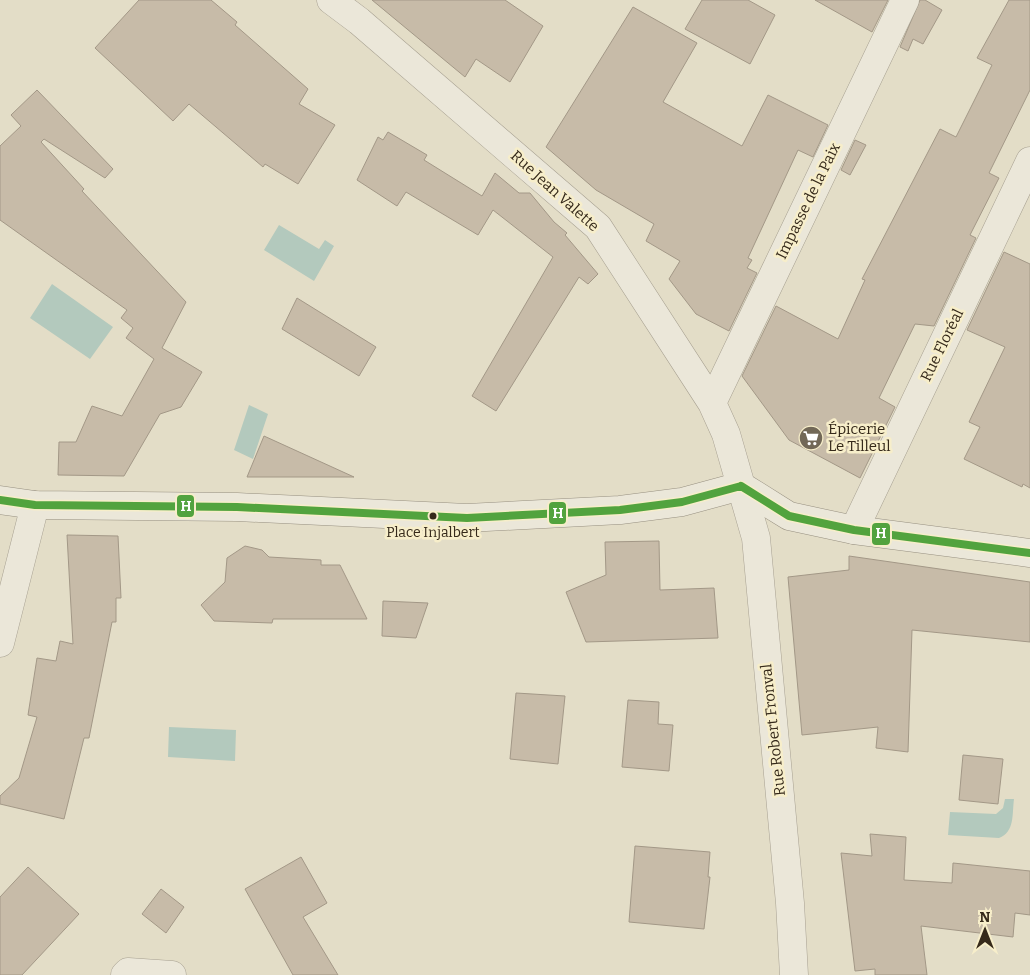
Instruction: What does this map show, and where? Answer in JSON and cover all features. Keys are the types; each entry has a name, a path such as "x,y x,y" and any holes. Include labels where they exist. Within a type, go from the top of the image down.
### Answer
{"street":[{"name":"Rue Jean Valette","path":"331,0 359,21 598,227 712,402 726,434 741,486"},
{"name":"Impasse de la Paix","path":"712,402 904,0"},
{"name":"Rue Floréal","path":"854,530 1030,161"},
{"path":"0,500 35,505 237,507 466,518 620,510 682,502 741,486 788,516 854,530 1030,554"},
{"name":"Rue Robert Fronval","path":"741,486 756,538 790,903 794,975"},
{"path":"0,643 35,505"},
{"path":"125,975 128,972 172,975"}],"shaded area":[{"path":"279,225 319,249 325,240 334,246 314,281 264,250"},
{"path":"52,284 113,327 90,359 30,318"},
{"path":"249,405 268,414 253,459 234,450"},
{"path":"169,727 236,730 235,761 168,757"},
{"path":"1005,799 1014,799 1012,822 1004,835 999,838 948,835 950,812 996,814 1003,808"}],"building":[{"path":"139,0 211,0 237,22 235,25 308,89 299,104 335,125 298,184 265,164 263,167 189,104 173,121 95,48"},
{"path":"372,0 505,0 543,26 510,82 476,59 465,77"},
{"path":"702,0 748,0 775,15 750,64 685,29"},
{"path":"815,0 888,0 872,32"},
{"path":"920,0 925,0 942,10 923,44 913,39 908,51 900,47"},
{"path":"1009,0 1030,0 1030,90 989,173 999,178 970,235 976,238 934,326 915,324 879,398 895,407 860,478 789,440 742,376 776,306 838,339 865,280 862,279 940,129 956,137 992,65 977,58"},
{"path":"633,7 697,43 663,102 742,146 768,95 828,125 813,157 798,150 748,258 752,260 747,268 757,273 729,331 696,314 669,279 680,261 646,241 654,224 596,190 546,147"},
{"path":"37,90 113,169 105,178 44,139 41,142 84,189 82,191 186,302 162,348 202,372 181,407 160,414 124,476 58,475 59,442 76,442 92,406 122,416 154,359 126,338 133,328 121,318 127,310 0,220 0,146 21,126 11,115"},
{"path":"388,132 427,155 424,160 482,196 495,173 519,193 530,193 554,222 567,233 565,235 598,274 588,284 579,277 496,411 472,396 553,257 493,210 478,235 406,192 397,206 357,180 378,137 383,140"},
{"path":"855,140 866,145 850,175 841,170"},
{"path":"1004,252 1030,264 1030,488 1023,484 1022,487 964,459 980,427 969,422 1005,347 967,330"},
{"path":"297,298 376,347 359,376 282,329"},
{"path":"264,436 354,477 247,477"},
{"path":"67,535 118,536 121,598 116,598 116,622 112,622 89,738 84,738 64,819 0,804 0,796 19,778 37,717 28,715 37,658 56,661 60,641 73,644"},
{"path":"659,541 660,590 714,588 718,638 586,642 566,592 606,575 605,542"},
{"path":"245,546 262,550 269,557 321,560 321,565 340,565 367,619 273,619 272,623 214,621 201,605 225,582 227,558"},
{"path":"849,556 1030,582 1030,642 912,630 908,752 876,748 878,727 802,735 788,577 849,570"},
{"path":"383,601 428,603 416,638 382,636"},
{"path":"516,693 565,696 558,764 510,759"},
{"path":"628,700 659,702 658,724 673,725 669,771 622,767"},
{"path":"963,755 1003,759 998,804 959,800"},
{"path":"870,834 906,837 904,880 952,883 953,863 1030,871 1030,915 1015,913 1013,937 921,926 927,975 875,975 875,969 855,971 841,853 872,856"},
{"path":"635,846 710,852 708,877 710,877 704,929 629,922"},
{"path":"301,857 327,903 303,917 338,975 293,975 245,889"},
{"path":"28,867 79,914 22,975 0,975 0,897"},
{"path":"161,889 184,907 166,933 142,914"}],"transit line":[{"name":"H","path":"741,486 789,516 854,530 1030,553"},
{"name":"H","path":"0,500 35,505 237,507 467,518 620,510 682,502 741,486"}],"place":[{"name":"Épicerie Le Tilleul","path":"811,438"},
{"name":"Place Injalbert","path":"433,516"}]}
